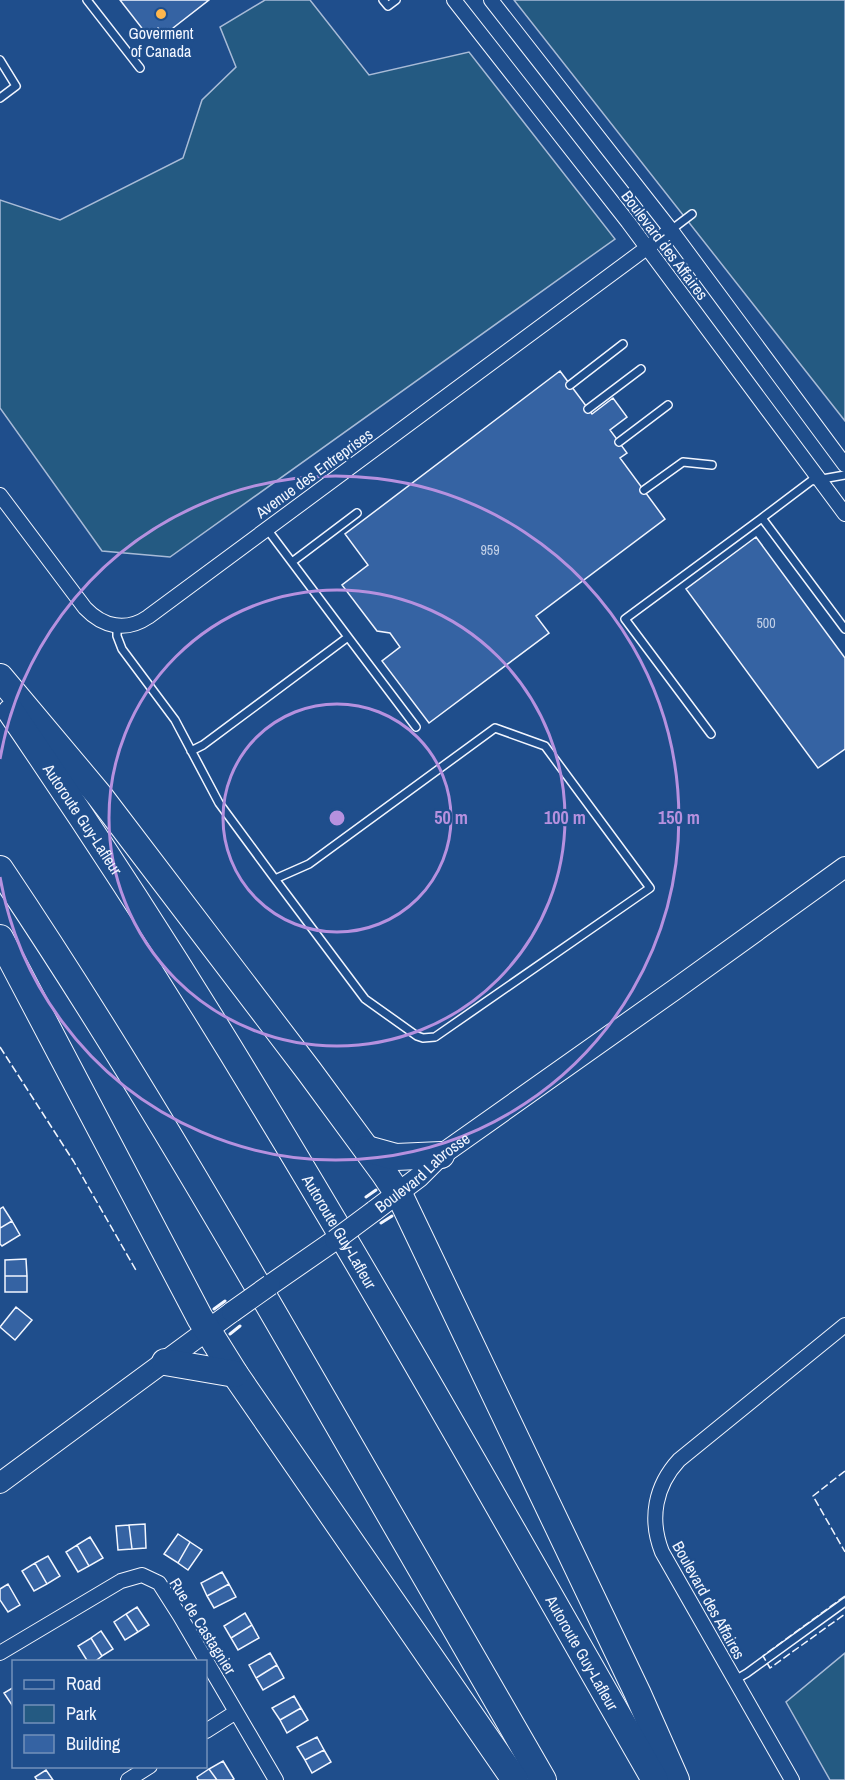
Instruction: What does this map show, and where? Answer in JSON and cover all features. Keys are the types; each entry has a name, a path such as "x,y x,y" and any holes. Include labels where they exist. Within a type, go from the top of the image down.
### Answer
{"highway":[{"path":"0,677 99,795 367,1149 397,1193 412,1220 637,1692 676,1780"},
{"name":"Autoroute Guy-Lafleur","path":"0,696 144,913 253,1087 387,1314 655,1780"},
{"path":"0,869 100,1023 181,1156 543,1780"},
{"path":"0,938 207,1330 515,1780"},
{"path":"367,1149 396,1157 441,1155"},
{"path":"165,1362 235,1374"}],"street":[{"name":"Boulevard des Affaires","path":"454,0 647,248 845,514"},
{"name":"Boulevard des Affaires","path":"491,0 671,230 845,465"},
{"name":"Avenue des Entreprises","path":"117,626 130,626 141,622 671,230"},
{"path":"0,495 85,608 99,620 117,626"},
{"name":"Boulevard Labrosse","path":"0,1483 207,1330 374,1211 419,1177 441,1155 845,867"},
{"name":"Boulevard des Affaires","path":"792,1780 662,1552 655,1520 656,1503 669,1473 685,1455 845,1325"},
{"name":"Rue de Castagnier","path":"0,1653 122,1581 142,1575 159,1583 206,1660"},
{"name":"Rue de Castagnier","path":"207,1662 276,1780"},
{"path":"207,1730 236,1712"},
{"path":"128,1780 148,1768"}],"lane":[{"path":"87,0 140,68"},
{"path":"383,0 388,6 396,0"},
{"path":"0,60 16,86 0,98"},
{"path":"671,230 692,214"},
{"path":"570,385 623,344"},
{"path":"588,409 641,369"},
{"path":"619,442 668,405"},
{"path":"644,490 683,462 712,465"},
{"path":"711,734 625,619 811,481 845,475"},
{"path":"292,562 357,513"},
{"path":"762,518 845,629"},
{"path":"267,529 416,727"},
{"path":"117,626 117,636 122,649 167,708 219,804 275,879 365,999 417,1036 435,1037 650,888 545,746 495,728 309,864 275,879"},
{"path":"191,751 203,745 348,637"},
{"path":"735,1680 845,1602"}],"green space":[{"path":"265,0 310,0 369,75 469,52 615,239 170,557 102,551 0,408 0,200 60,220 183,158 202,100 236,67 220,27"},
{"path":"514,0 845,0 845,421"},
{"path":"845,1653 845,1780 830,1780 786,1702"}],"building":[{"name":"Goverment of Canada","path":"120,0 209,0 164,35 158,28 148,36"},
{"path":"560,371 592,414 613,398 627,417 610,430 627,453 620,458 665,519 536,616 549,633 429,723 382,661 400,647 390,633 377,631 342,585 368,565 345,534"},
{"path":"756,537 845,658 845,749 818,768 686,589"},
{"path":"3,1207 12,1221 0,1228 0,1209"},
{"path":"12,1221 20,1235 2,1246 0,1228"},
{"path":"26,1259 27,1276 5,1276 5,1260"},
{"path":"5,1276 27,1276 27,1292 5,1292"},
{"path":"16,1307 32,1320 15,1340 0,1327"},
{"path":"145,1524 146,1548 132,1549 129,1525"},
{"path":"129,1525 132,1549 118,1550 116,1526"},
{"path":"178,1534 190,1542 178,1563 164,1554"},
{"path":"90,1537 103,1558 89,1566 77,1545"},
{"path":"190,1542 202,1550 188,1570 178,1563"},
{"path":"77,1545 89,1566 78,1572 66,1552"},
{"path":"48,1556 60,1576 47,1584 35,1563"},
{"path":"35,1563 47,1584 34,1591 22,1571"},
{"path":"222,1572 229,1584 207,1596 201,1583"},
{"path":"8,1584 20,1605 8,1612 0,1600 0,1589"},
{"path":"229,1584 236,1597 214,1608 207,1596"},
{"path":"137,1607 149,1625 138,1632 126,1614"},
{"path":"245,1613 252,1625 231,1638 224,1626"},
{"path":"126,1614 138,1632 125,1640 114,1622"},
{"path":"252,1625 259,1638 238,1650 231,1638"},
{"path":"101,1631 113,1649 102,1656 91,1638"},
{"path":"91,1638 102,1656 97,1660 87,1660 78,1646"},
{"path":"270,1653 277,1665 256,1678 249,1665"},
{"path":"277,1665 284,1678 263,1690 256,1678"},
{"path":"12,1688 12,1705 4,1693"},
{"path":"294,1696 301,1708 280,1720 272,1708"},
{"path":"301,1708 308,1720 287,1733 280,1720"},
{"path":"317,1737 324,1750 305,1760 297,1747"},
{"path":"324,1750 331,1762 312,1773 305,1760"},
{"path":"223,1761 234,1779 217,1780 209,1769"},
{"path":"209,1769 217,1780 198,1780 197,1777"},
{"path":"46,1770 53,1780 37,1780 35,1777"}],"fence":[{"path":"0,1047 74,1162 137,1272"},
{"path":"845,1471 813,1496 845,1552"},
{"path":"845,1596 763,1656 770,1668 845,1614"}],"wall":[{"path":"366,1197 376,1190"},
{"path":"381,1223 392,1216"},
{"path":"214,1309 225,1301"},
{"path":"230,1334 240,1326"}],"place":[{"name":"Goverment of Canada","path":"161,14"}]}
